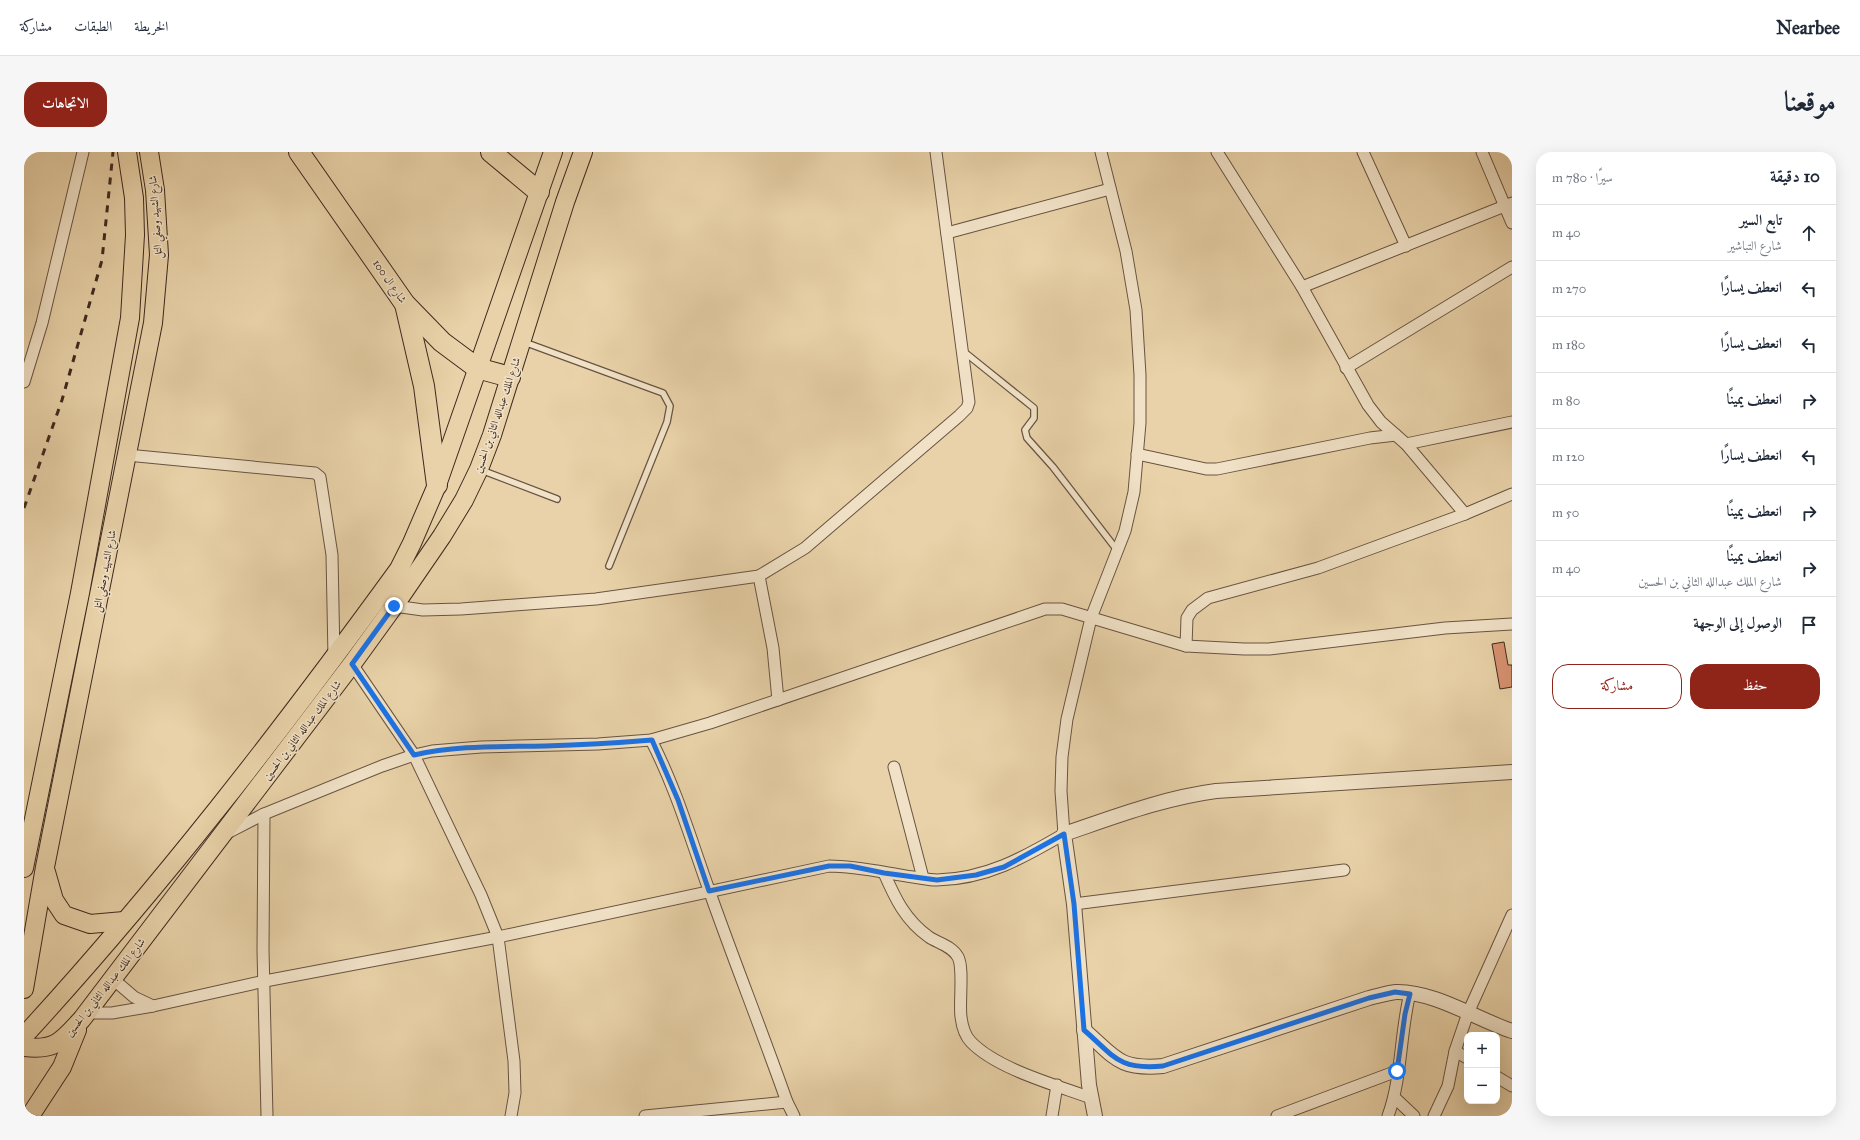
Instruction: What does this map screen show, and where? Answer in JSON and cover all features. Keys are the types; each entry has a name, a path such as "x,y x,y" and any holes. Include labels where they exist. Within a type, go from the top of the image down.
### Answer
{"highway":[{"name":"شارع ال 100","path":"299,152 405,304 442,342 477,368 510,377"},
{"path":"491,152 539,192"},
{"path":"405,304 424,386 437,485"}],"main road":[{"name":"شارع الشهيد وصفي التل","path":"24,868 80,592 130,318 134,235 134,198 127,152"},
{"name":"شارع الشهيد وصفي التل","path":"24,989 45,867 153,323 159,255 155,190 149,152"},
{"name":"شارع الملك عبدالله الثاني بن الحسين","path":"24,1036 65,991 210,817 286,722 399,569 437,485 553,152"},
{"name":"شارع الملك عبدالله الثاني بن الحسين","path":"24,1047 38,1049 50,1047 61,1042 84,1016 352,664 442,536 464,500 479,469 522,341 565,202 583,152"},
{"path":"539,192 565,202"},
{"path":"45,867 54,900 64,915 90,924 124,921"},
{"path":"30,1116 62,1067 84,1016"}],"street":[{"path":"24,382 42,324 83,152"},
{"path":"394,606 422,610 460,609 596,599 760,576 804,548 967,408 969,402 936,152"},
{"path":"1096,1116 1091,1098 1074,904 1064,834 1061,791 1062,757 1067,719 1091,618 1125,531 1134,492 1140,423 1140,375 1136,310 1126,251 1101,152"},
{"path":"1217,152 1302,287 1368,405 1382,422 1406,444 1465,514"},
{"path":"1363,152 1406,246"},
{"path":"1482,152 1508,204 1512,223"},
{"path":"947,233 1110,188"},
{"path":"1302,287 1508,204"},
{"path":"1346,368 1512,267"},
{"path":"1406,444 1512,422"},
{"path":"1137,454 1194,467 1217,469 1370,438 1396,435"},
{"path":"127,455 315,473 320,477 332,555 334,658"},
{"path":"1186,646 1187,618 1192,610 1208,598 1318,568 1465,514 1512,494"},
{"path":"760,576 773,648 778,700"},
{"path":"220,837 264,814 382,766 414,755 432,751 481,746 598,744 652,740 710,723 1031,612 1045,609 1062,609 1186,646 1244,649 1269,649 1445,628 1512,624"},
{"path":"352,664 414,755 481,895 498,937 514,1061 515,1093 511,1116"},
{"path":"652,740 678,800 709,891 787,1102 794,1116"},
{"path":"894,767 923,878"},
{"path":"84,1016 153,1006 265,981 498,937 829,866 850,866 884,873 937,880 976,875 1004,867 1064,834 1162,801 1198,794 1512,772"},
{"path":"264,814 267,1116"},
{"path":"1074,904 1344,870"},
{"path":"884,873 897,903 910,921 930,938 940,942 953,951 959,958 962,977 959,1005 962,1024 970,1041 984,1053 998,1061 1091,1098"},
{"path":"1434,1116 1448,1086 1455,1051 1468,1014 1512,915"},
{"path":"113,979 134,997 153,1006"},
{"path":"1084,1030 1116,1059 1127,1065 1146,1067 1163,1066 1369,998 1395,992 1432,999 1512,1031"},
{"path":"1388,1116 1395,1098 1397,1071 1405,1014 1410,994"},
{"path":"1455,1051 1464,1056"},
{"path":"1277,1116 1397,1071"},
{"path":"1500,1079 1512,1086"},
{"path":"1052,1116 1058,1085"},
{"path":"1395,1098 1414,1116"},
{"path":"645,1116 787,1102"}],"lane":[{"path":"522,341 663,393 670,406 667,422 609,566"},
{"path":"963,350 1034,408 1034,418 1025,430 1027,438 1054,467 1117,551"},
{"path":"479,469 557,499"}],"building":[{"path":"1504,642 1508,665 1512,665 1512,687 1500,689 1492,644"}],"railway":[{"path":"24,508 62,400 102,260 113,152"}],"route":[{"path":"394,606 352,664 414,755 432,751 481,746 545,746 652,740 678,800 709,891 829,866 850,866 884,873 937,880 976,875 1004,867 1064,834 1074,904 1084,1030 1116,1059 1127,1065 1146,1067 1163,1066 1369,998 1395,992 1410,994 1405,1014 1397,1071"}]}
